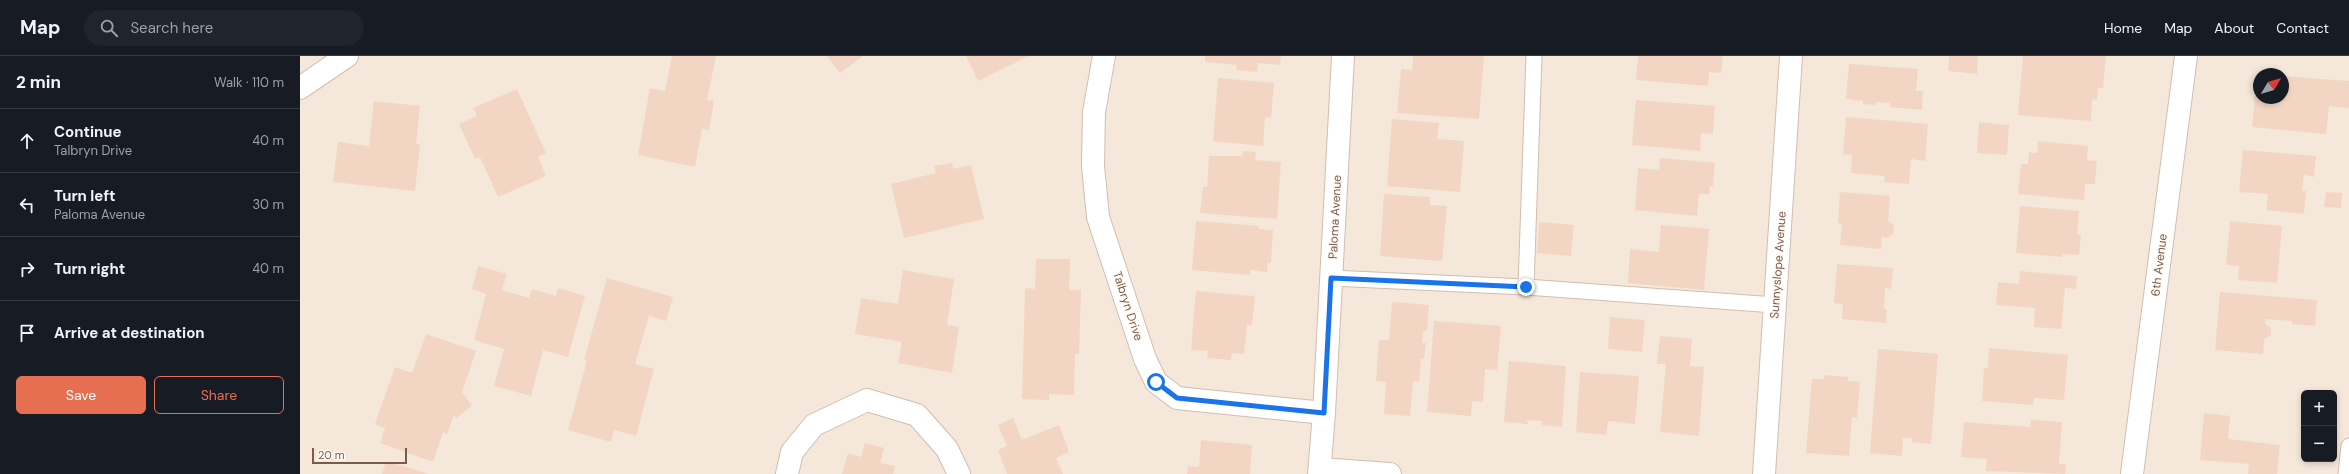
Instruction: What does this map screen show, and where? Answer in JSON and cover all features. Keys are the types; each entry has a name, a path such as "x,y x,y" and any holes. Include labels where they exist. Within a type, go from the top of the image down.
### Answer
{"street":[{"path":"300,88 347,56"},
{"name":"Talbryn Drive","path":"1104,56 1094,112 1093,166 1098,216 1145,359 1156,382 1177,398 1324,413"},
{"name":"Paloma Avenue","path":"1320,472 1343,56"},
{"name":"Sunnyslope Avenue","path":"1764,474 1791,56"},
{"name":"6th Avenue","path":"2132,474 2186,56"},
{"path":"787,474 792,452 814,425 867,400 917,415 947,449 959,474"},
{"path":"1320,472 1390,474"}],"lane":[{"path":"1526,287 1534,56"},
{"path":"1331,278 1526,287 1775,305"},
{"path":"2346,474 2349,446"}],"shaded area":[{"path":"300,56 2349,56 2349,474 300,474"}],"building":[{"path":"672,56 716,56 707,100 714,101 709,130 702,129 695,167 638,155 650,88 665,91"},
{"path":"827,56 863,56 840,73"},
{"path":"966,56 1029,56 978,81"},
{"path":"1205,56 1281,56 1280,65 1258,63 1257,72 1236,70 1237,65 1205,62"},
{"path":"1413,56 1484,56 1479,119 1397,113 1401,69 1412,70"},
{"path":"1638,56 1723,56 1721,73 1709,72 1708,86 1636,80"},
{"path":"1949,56 1978,56 1977,74 1948,71"},
{"path":"2023,56 2106,56 2103,88 2098,88 2097,100 2092,99 2091,121 2018,115"},
{"path":"1849,64 1918,69 1916,91 1923,91 1922,110 1890,107 1890,103 1877,102 1876,105 1863,104 1863,101 1846,99"},
{"path":"2289,76 2349,81 2349,108 2329,106 2326,134 2252,127 2254,104 2289,104"},
{"path":"1218,78 1274,83 1271,118 1265,117 1263,146 1213,141"},
{"path":"517,89 546,153 538,157 546,176 498,197 480,157 475,159 459,124 477,116 473,108"},
{"path":"1636,100 1715,106 1713,134 1701,133 1700,151 1632,145"},
{"path":"374,101 420,106 416,144 420,144 415,191 333,182 338,142 369,146"},
{"path":"1846,117 1928,124 1925,161 1911,159 1909,184 1884,182 1885,176 1851,173 1852,155 1843,154"},
{"path":"1392,119 1439,123 1437,139 1464,141 1460,192 1387,186"},
{"path":"1979,122 2009,125 2007,155 1977,153"},
{"path":"2038,141 2088,146 2087,160 2097,161 2095,184 2085,184 2084,200 2018,194 2021,164 2028,164 2029,152 2037,153"},
{"path":"2243,150 2316,156 2314,177 2304,175 2302,191 2306,191 2304,214 2266,210 2268,194 2239,192"},
{"path":"1243,151 1256,152 1255,160 1281,162 1277,219 1200,213 1203,187 1207,187 1209,156 1242,156"},
{"path":"1660,158 1715,163 1713,186 1710,186 1709,194 1699,194 1697,216 1635,210 1638,168 1659,170"},
{"path":"952,163 953,169 971,165 984,219 904,238 891,184 936,173 934,166"},
{"path":"1840,192 1890,196 1888,221 1894,225 1893,234 1887,238 1882,237 1881,249 1840,245 1842,224 1838,223"},
{"path":"2326,192 2342,193 2341,208 2324,207"},
{"path":"1384,194 1430,197 1430,205 1447,206 1442,261 1380,256"},
{"path":"2020,206 2079,211 2077,234 2081,235 2079,255 2063,254 2062,257 2016,253"},
{"path":"1196,221 1259,226 1259,229 1273,230 1271,263 1268,262 1267,272 1250,270 1250,275 1192,270"},
{"path":"2230,221 2282,226 2277,283 2238,280 2239,266 2226,265"},
{"path":"1539,222 1574,225 1571,256 1537,253"},
{"path":"1661,225 1709,229 1704,290 1628,283 1630,249 1659,252"},
{"path":"1036,259 1070,259 1069,290 1081,290 1079,354 1075,354 1074,395 1049,394 1049,400 1022,399 1025,288 1035,289"},
{"path":"1837,264 1893,268 1891,289 1885,288 1884,309 1887,309 1886,323 1842,319 1843,304 1834,303"},
{"path":"478,266 507,274 502,290 529,298 532,289 556,296 558,288 585,296 568,357 543,350 531,396 494,386 504,349 474,340 486,294 472,289"},
{"path":"903,270 954,279 947,325 959,327 952,373 898,363 902,342 855,334 861,298 898,304"},
{"path":"2020,271 2077,276 2076,289 2065,288 2061,329 2034,327 2035,308 1996,305 1998,282 2019,284"},
{"path":"607,278 673,297 666,321 649,316 635,364 654,369 636,436 614,430 611,442 568,430 587,361 584,360"},
{"path":"1196,291 1255,296 1252,325 1247,325 1244,354 1232,353 1231,360 1207,358 1208,351 1191,350"},
{"path":"2220,292 2317,300 2315,326 2292,324 2292,321 2266,319 2265,324 2271,328 2271,335 2264,339 2263,354 2215,350"},
{"path":"1392,302 1429,305 1427,331 1423,331 1422,343 1426,343 1424,359 1421,358 1419,382 1413,381 1410,416 1384,414 1386,382 1376,381 1379,340 1389,340"},
{"path":"1610,317 1645,320 1642,352 1608,349"},
{"path":"1434,321 1501,326 1497,370 1485,369 1483,402 1472,401 1471,416 1427,412"},
{"path":"426,334 476,351 462,392 472,406 456,418 454,415 447,434 443,432 433,462 380,443 385,428 375,424 395,367 412,373"},
{"path":"1660,336 1692,339 1690,366 1704,367 1699,436 1660,432 1666,364 1657,364"},
{"path":"1989,348 2068,355 2064,400 2034,398 2033,405 1982,401 1984,368 1988,368"},
{"path":"1878,349 1938,354 1931,444 1912,442 1912,438 1903,438 1902,456 1870,453"},
{"path":"1509,361 1566,366 1562,427 1542,425 1542,421 1527,420 1528,424 1504,422"},
{"path":"1580,372 1639,376 1635,424 1608,421 1606,435 1576,432"},
{"path":"1824,375 1848,377 1848,381 1860,382 1857,418 1852,417 1849,456 1806,453 1812,379 1824,379"},
{"path":"2204,413 2230,416 2228,439 2280,445 2277,474 2248,474 2249,464 2200,460"},
{"path":"1013,418 1022,440 1059,425 1069,452 1056,458 1063,474 1007,474 998,450 1007,446 998,425"},
{"path":"2031,420 2062,422 2059,464 2066,464 2065,474 1986,471 1987,459 1961,457 1964,422 2030,427"},
{"path":"1201,440 1252,445 1250,474 1187,474 1188,466 1199,467"},
{"path":"865,443 884,448 880,463 895,466 893,474 842,474 848,453 861,457"},
{"path":"386,461 429,474 382,474"}],"route":[{"path":"1156,382 1177,398 1201,402 1324,413 1331,278 1526,287"}]}
